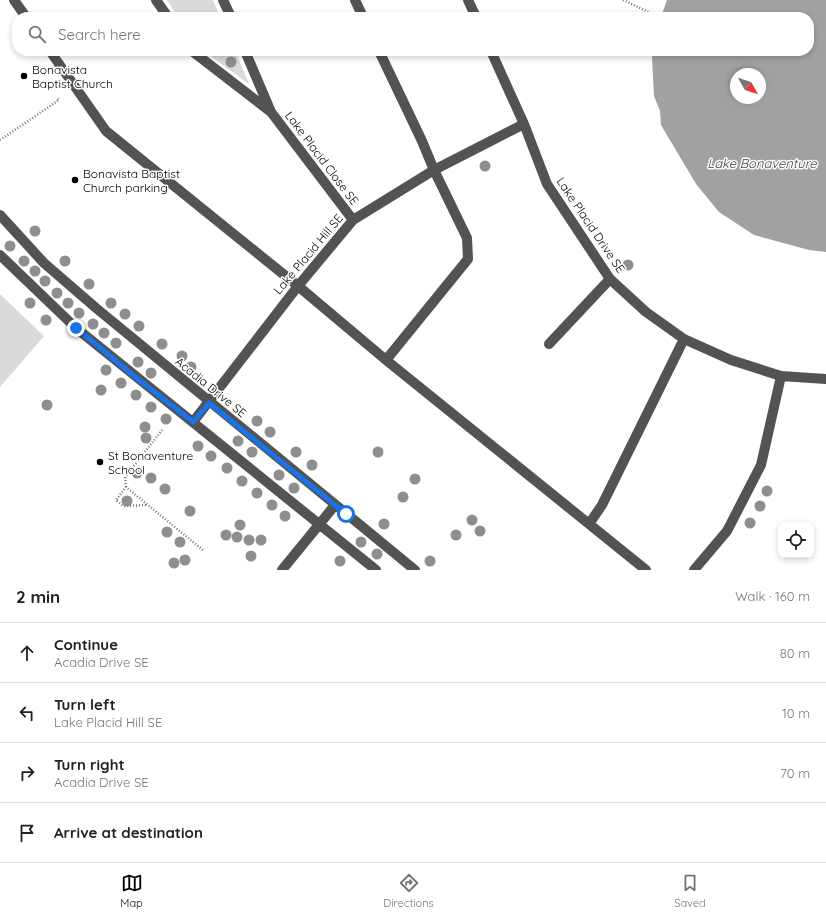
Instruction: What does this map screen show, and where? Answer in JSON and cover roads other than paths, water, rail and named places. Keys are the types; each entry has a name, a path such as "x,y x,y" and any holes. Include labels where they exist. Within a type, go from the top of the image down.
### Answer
{"street":[{"path":"14,0 22,12"},
{"path":"156,0 164,12"},
{"path":"224,0 229,12"},
{"path":"354,0 360,12"},
{"path":"468,0 474,12"},
{"path":"54,56 106,131 646,570"},
{"name":"Lake Placid Close SE","path":"198,56 271,112"},
{"name":"Lake Placid Close SE","path":"247,56 271,112 353,220"},
{"path":"381,56 467,238 468,259 386,360"},
{"name":"Lake Placid Drive SE","path":"493,56 524,124 547,184 610,279 646,312 684,339 731,360 781,376 826,379"},
{"name":"Lake Placid Hill SE","path":"193,422 298,286 353,220 434,170 524,124"},
{"name":"Acadia Drive SE","path":"0,215 44,263 96,308 209,403 415,570"},
{"path":"0,255 76,328 376,570"},
{"path":"549,344 610,279"},
{"path":"589,524 602,504 684,339"},
{"path":"694,570 727,531 761,465 781,376"},
{"path":"282,570 335,505"}],"water":[{"name":"Lake Bonaventure","path":"667,0 826,0 826,252 809,250 754,235 719,212 696,184 661,125 660,111 654,96 652,56 814,56 814,12 663,12"}],"place":[{"name":"Bonavista Baptist Church","path":"24,76"},
{"name":"Bonavista Baptist Church parking","path":"75,180"},
{"name":"St Bonaventure School","path":"100,462"}]}
